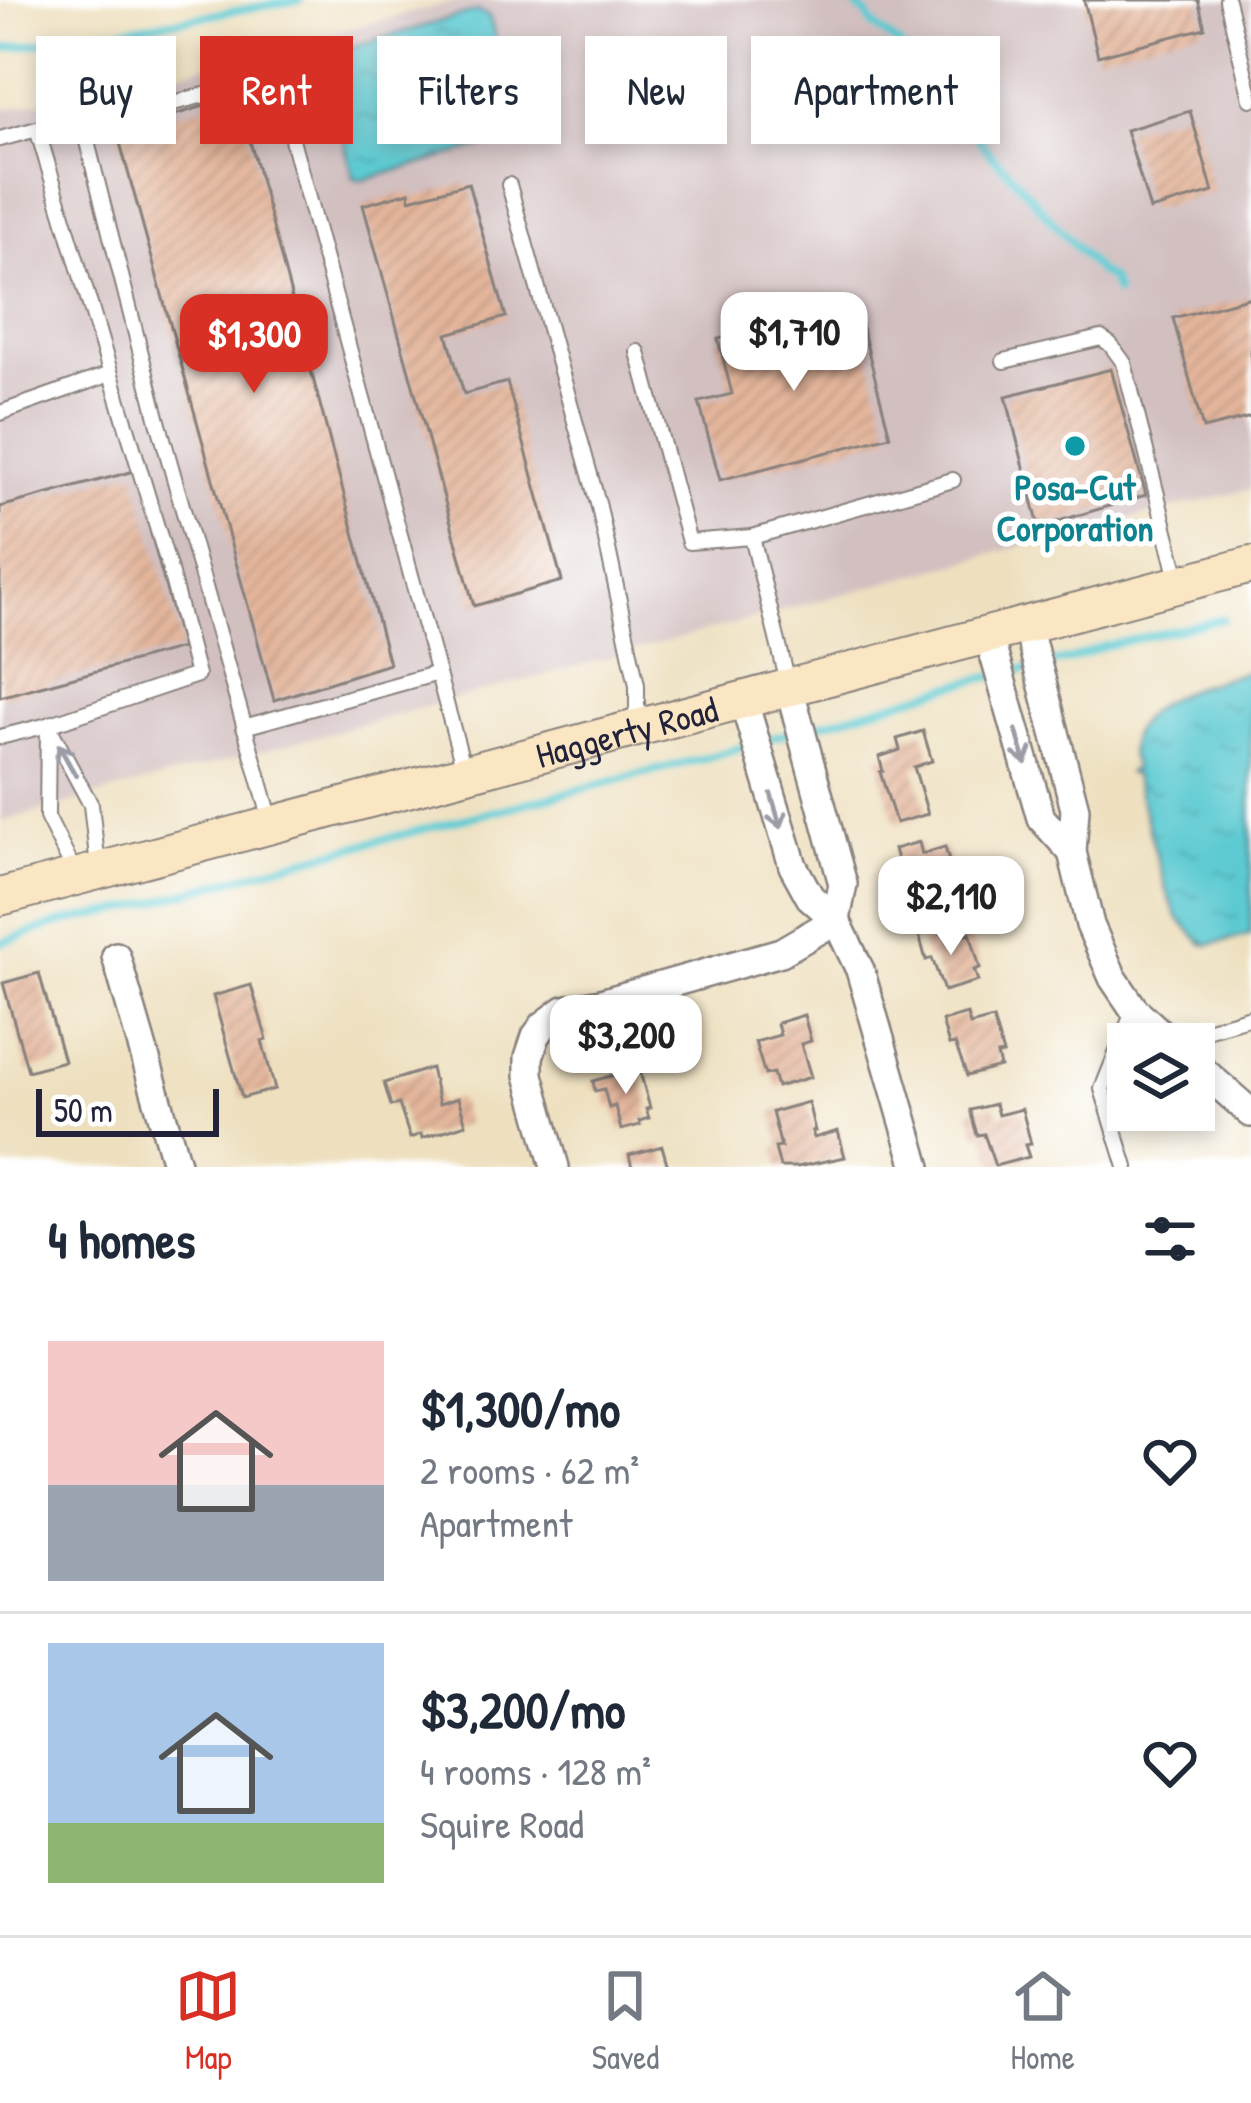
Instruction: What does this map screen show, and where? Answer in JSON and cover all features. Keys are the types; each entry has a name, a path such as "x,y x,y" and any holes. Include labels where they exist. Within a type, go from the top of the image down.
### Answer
{"street":[{"name":"Haggerty Road","path":"0,897 1251,565"},
{"path":"1027,625 1075,808 1072,852 1090,925 1113,978 1149,1023"},
{"path":"988,634 1041,818 1072,852"},
{"path":"555,1167 529,1075 529,1057 544,1025 564,1010 602,1004 781,952 836,920 843,884 789,687"},
{"path":"743,699 793,866 810,897 836,920 860,970 917,1167"},
{"path":"116,956 177,1167"},
{"path":"1215,1081 1251,1113"}],"lane":[{"path":"1227,0 1251,98"},
{"path":"272,824 158,421 82,126 275,76 465,773"},
{"path":"0,139 37,129 197,675 0,737"},
{"path":"509,185 599,507 637,685 632,728"},
{"path":"1004,362 1101,338 1117,352 1124,363 1179,584"},
{"path":"638,352 689,542 752,537 953,480"},
{"path":"0,413 110,374"},
{"path":"752,537 789,687"},
{"path":"244,727 438,673"},
{"path":"48,725 47,818 87,874"},
{"path":"48,725 92,805 87,874"},
{"path":"1126,1167 1102,1089 1134,1009"},
{"path":"1215,1028 1251,1017"}],"shaded area":[{"path":"462,0 1251,0 1251,489 1029,544 0,822 0,110 36,103 36,144 176,144 176,73 200,67 200,144 353,144 353,36 321,36"}],"water":[{"path":"477,11 489,16 495,36 389,36"},
{"path":"377,39 377,144 493,144 363,180 354,178 344,144 353,144 353,46"},
{"path":"1251,671 1251,935 1207,945 1178,918 1166,890 1134,775 1128,773 1134,768 1130,749 1134,732 1158,705 1196,687"}],"building":[{"path":"1084,0 1198,0 1205,28 1098,56"},
{"path":"200,107 200,144 251,144 389,664 274,700 120,144 176,144 176,114"},
{"path":"1190,111 1213,192 1150,210 1126,130"},
{"path":"468,183 506,317 447,334 464,394 507,382 562,581 474,606 363,205 409,192 410,199"},
{"path":"1251,297 1251,417 1203,429 1173,318"},
{"path":"856,304 890,436 720,480 699,402 732,394 718,339"},
{"name":"Posa-Cut Corporation","path":"1111,369 1146,495 1039,527 1006,396"},
{"path":"134,471 182,648 0,697 0,507"},
{"path":"923,731 932,761 914,767 928,814 896,823 879,757 900,750 897,739"},
{"path":"919,842 922,854 945,847 955,882 949,884 952,895 919,905 907,872 901,874 894,849"},
{"path":"944,928 947,940 970,933 980,968 974,970 978,981 944,991 932,958 926,960 919,935"},
{"path":"39,973 64,1061 28,1071 3,983"},
{"path":"251,985 275,1089 242,1098 213,996"},
{"path":"967,1014 970,1025 993,1019 1003,1054 997,1055 1000,1067 967,1076 942,1021"},
{"path":"804,1015 811,1041 801,1044 811,1077 777,1087 773,1073 765,1075 755,1042 780,1035 777,1023"},
{"path":"431,1068 439,1104 458,1098 466,1124 410,1138 399,1104 391,1106 384,1083"},
{"path":"639,1068 649,1118 621,1130 615,1106 609,1108 604,1089 595,1091 593,1081"},
{"path":"808,1102 814,1138 838,1131 845,1157 780,1167 775,1148 781,1147 772,1112"},
{"path":"995,1104 998,1115 1022,1109 1031,1144 1025,1145 1029,1157 995,1166 984,1134 977,1135 970,1110"},
{"path":"662,1146 668,1167 632,1167 629,1155"}],"waterway":[{"path":"0,49 300,0"},
{"path":"849,0 899,45 989,153 1098,272 1111,279 1116,293"},
{"path":"1044,664 1223,619"},
{"path":"807,728 1030,668"},
{"path":"0,943 59,923 132,908 792,732"}],"place":[{"name":"Posa-Cut Corporation","path":"1075,446"}]}
